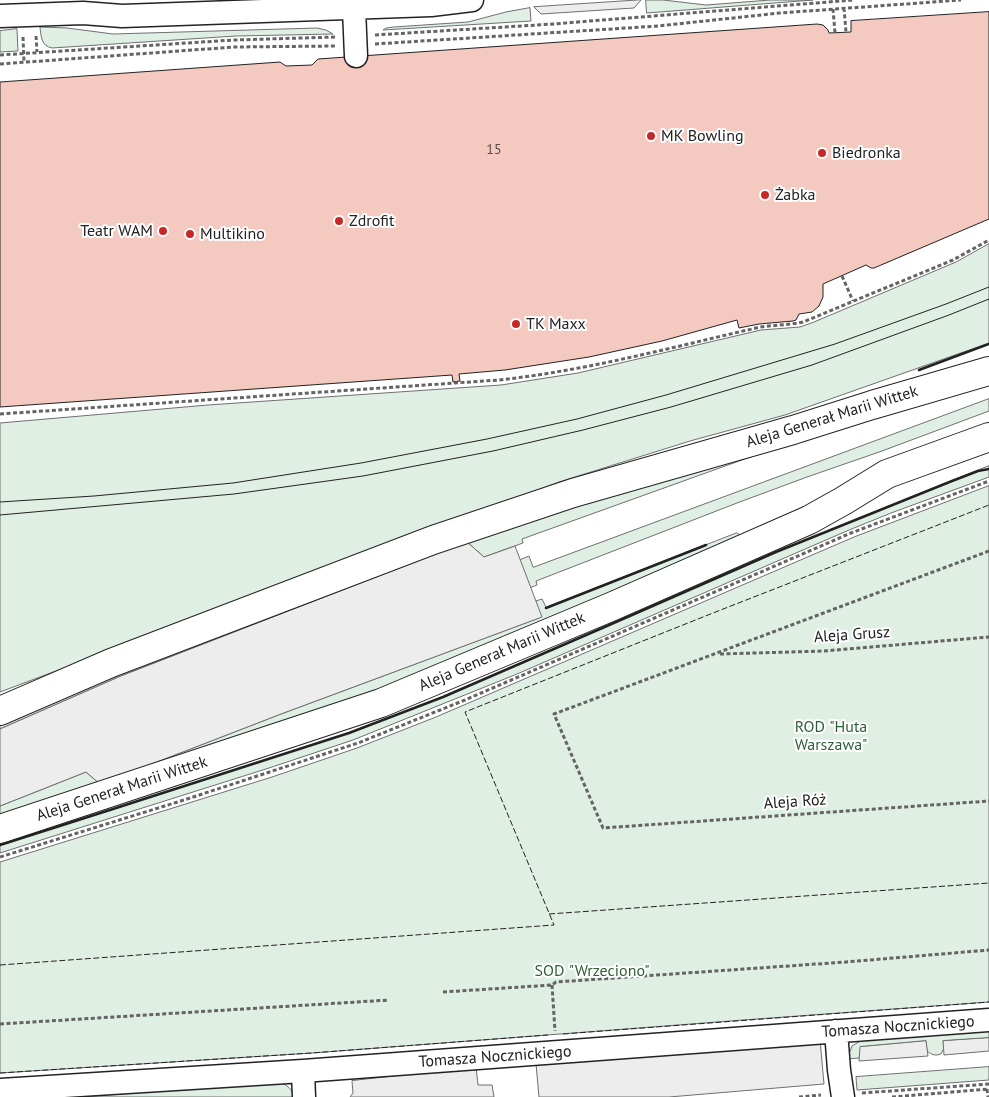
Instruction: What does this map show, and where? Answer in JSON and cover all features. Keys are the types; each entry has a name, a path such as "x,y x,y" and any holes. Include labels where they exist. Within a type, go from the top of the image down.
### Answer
{"main road":[{"name":"Aleja Generał Marii Wittek","path":"0,711 110,663 452,534 573,492 989,372"},
{"name":"Aleja Generał Marii Wittek","path":"0,830 381,703 622,602 809,520 887,474 989,438"}],"street":[{"path":"0,16 83,13 122,16 354,8 472,0"},
{"path":"354,8 356,46"},
{"name":"Tomasza Nocznickiego","path":"0,1090 302,1071 556,1043 836,1031 989,1020"},
{"path":"836,1031 843,1095"},
{"path":"302,1071 304,1097"}],"path":[{"path":"0,55 234,40 356,46 553,24 852,0"},
{"path":"0,64 234,47 356,46 658,26 762,14 961,0"},
{"path":"844,8 846,32"},
{"path":"833,9 835,33"},
{"path":"22,28 24,62"},
{"path":"36,35 37,52"},
{"path":"0,414 499,380 574,370 760,327 803,322 952,260 989,240"},
{"path":"842,276 853,301"},
{"path":"716,654 989,551"},
{"name":"Aleja Grusz","path":"716,654 824,650 989,637"},
{"name":"Aleja Róż","path":"716,654 554,714 603,828 989,801"},
{"path":"444,992 989,950"},
{"path":"552,985 556,1043"},
{"path":"0,1024 389,1000"},
{"path":"799,1097 989,1084"},
{"path":"893,1097 988,1089 988,1097"}],"green space":[{"path":"646,0 706,5 770,0 813,0 647,13"},
{"path":"530,8 531,21 383,30 394,27 468,22"},
{"path":"40,27 67,28 113,34 317,28 333,34 236,36 52,48 44,43"},
{"path":"17,29 18,51 0,52 0,31"},
{"path":"989,244 989,343 785,415 690,441 559,482 0,692 0,423 208,405 501,385 578,373 761,330 800,327 956,262"},
{"path":"989,399 989,411 737,503 536,581 537,585 527,589 517,561 529,556 533,567"},
{"path":"753,453 753,456 522,539 523,543 484,557 467,542 639,484"},
{"path":"989,466 989,477 849,530 517,674 353,740 0,853 0,845 349,733 443,697 776,552"},
{"path":"989,486 989,1002 312,1053 0,1073 0,862 272,777 357,748 436,717 854,537"},
{"path":"737,533 740,535 448,662 281,725 102,783 539,618 523,605 542,599 546,607"},
{"path":"343,590 121,676 0,729 0,722 194,644"},
{"path":"86,772 100,784 0,815 0,806"},
{"path":"989,1031 989,1038 943,1041 944,1048 939,1055 934,1055 927,1051 926,1041 861,1047 859,1058 847,1059 852,1046 862,1040"},
{"path":"989,1067 989,1080 857,1090 856,1077"},
{"path":"282,1083 290,1088 294,1097 77,1097"}],"shaded area":[{"path":"641,0 634,8 541,14 534,7"},
{"path":"467,542 484,557 515,546 542,617 281,714 100,784 86,772 0,806 0,729 121,676"},
{"path":"989,1038 989,1051 944,1055 943,1041"},
{"path":"820,1040 824,1084 669,1097 539,1097 536,1064"},
{"path":"926,1041 928,1056 859,1061 860,1047"},
{"path":"476,1067 478,1085 492,1085 494,1097 350,1097 353,1093 352,1081"}],"building":[{"path":"989,12 989,219 874,268 866,265 823,284 823,297 819,306 812,312 799,314 796,320 739,328 737,320 662,341 589,357 505,370 459,374 460,381 453,382 452,375 0,407 0,82 280,62 286,66 312,65 318,59 817,24 823,25 829,33 851,32 851,21"}],"tram line":[{"path":"0,502 94,496 233,483 361,463 487,439 577,419 666,395 835,344 989,287"},
{"path":"0,515 234,494 363,476 493,451 671,407 812,365 989,299"}],"fence":[{"path":"0,965 554,925 465,712 989,505"},
{"path":"549,914 989,883"},
{"path":"563,1034 989,1002"},
{"path":"0,1073 312,1053 548,1035"}],"wall":[{"path":"919,370 989,344"},
{"path":"0,845 349,733 443,697 776,552 952,481 989,469"},
{"path":"546,608 706,545"}],"place":[{"name":"MK Bowling","path":"651,136"},
{"name":"Biedronka","path":"822,153"},
{"name":"Żabka","path":"765,195"},
{"name":"Zdrofit","path":"339,221"},
{"name":"Teatr WAM","path":"163,231"},
{"name":"Multikino","path":"190,234"},
{"name":"TK Maxx","path":"516,324"}],"park label":[{"name":"ROD \"Huta Warszawa\"","path":"831,736"},
{"name":"SOD \"Wrzeciono\"","path":"592,971"}]}
